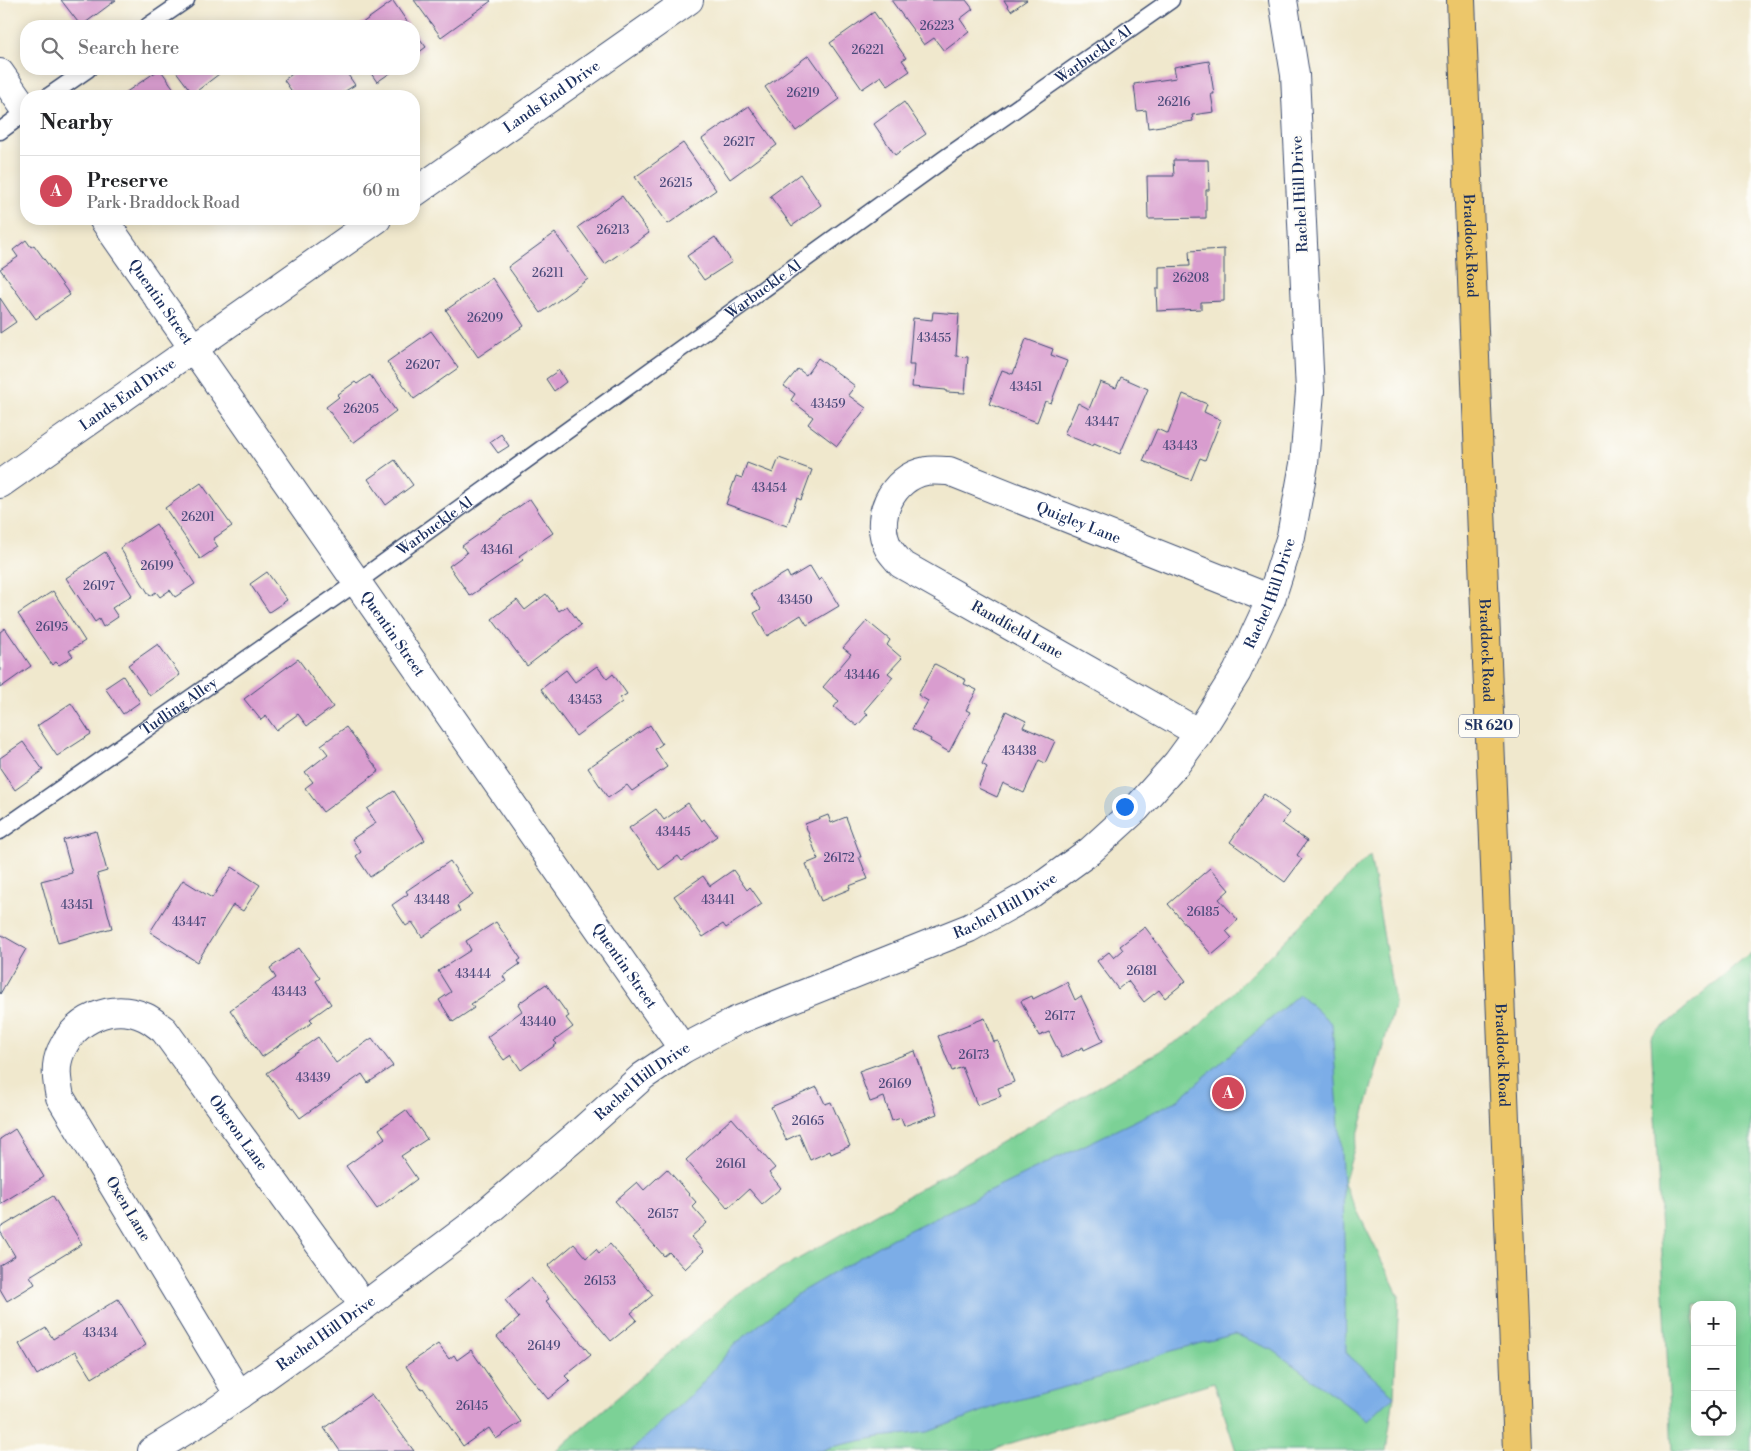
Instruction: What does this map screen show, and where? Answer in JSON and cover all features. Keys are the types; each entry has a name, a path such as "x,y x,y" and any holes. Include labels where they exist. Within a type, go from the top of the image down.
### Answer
{"main road":[{"name":"Braddock Road","path":"1461,0 1518,1451"}],"street":[{"name":"Lands End Drive","path":"420,189 689,0"},
{"name":"Rachel Hill Drive","path":"152,1451 207,1417 364,1306 473,1224 643,1076 683,1049 736,1021 969,928 1032,893 1090,851 1136,809 1177,763 1200,733 1237,672 1271,599 1291,536 1303,473 1310,391 1295,75 1283,0"},
{"path":"0,72 20,102"},
{"name":"Quentin Street","path":"107,225 683,1049"},
{"name":"Lands End Drive","path":"0,484 368,225"},
{"name":"Quigley Lane","path":"891,495 896,487 906,479 925,471 949,471 1271,599"},
{"name":"Randfield Lane","path":"891,495 884,512 883,531 888,548 901,564 1200,733"},
{"name":"Oberon Lane","path":"84,1021 98,1014 120,1011 144,1016 164,1030 364,1306"},
{"name":"Oxen Lane","path":"84,1021 73,1031 60,1052 56,1075 60,1097 239,1394"}],"lane":[{"path":"157,20 186,0"},
{"name":"Warbuckle Al","path":"358,582 944,159 1171,0"},
{"path":"58,90 79,75"},
{"path":"0,131 20,116"},
{"name":"Tudling Alley","path":"0,831 358,582"}],"green space":[{"path":"1370,855 1395,1004 1344,1184 1399,1296 1394,1396 1386,1451 1236,1451 1214,1382 1008,1444 991,1451 556,1451 734,1296 1193,1032"},
{"path":"1751,953 1751,1451 1672,1451 1651,1037"}],"water":[{"path":"1299,994 1332,1024 1343,1184 1346,1353 1394,1396 1368,1421 1273,1350 1235,1334 1168,1352 1095,1379 999,1405 928,1432 879,1437 831,1447 821,1451 631,1451 698,1388 734,1345 799,1293 893,1238 1178,1100"}],"building":[{"path":"61,0 116,0 89,20 76,20"},
{"path":"414,0 490,0 491,1 441,37"},
{"path":"891,0 966,0 973,9 960,19 969,32 944,51 934,38 924,45"},
{"path":"1004,0 1027,0 1011,11"},
{"path":"393,1 406,20 366,20"},
{"path":"874,12 906,58 902,60 910,71 888,86 881,76 862,89 830,43"},
{"path":"420,39 426,47 420,52"},
{"path":"809,55 840,99 796,131 765,87"},
{"path":"1209,61 1214,94 1211,94 1214,112 1192,115 1193,121 1148,128 1146,110 1137,111 1134,84 1176,78 1174,67"},
{"path":"151,75 164,75 175,90 129,90"},
{"path":"179,75 218,75 198,90 190,90"},
{"path":"291,75 348,75 355,85 347,90 291,90 284,80"},
{"path":"372,75 387,75 377,82"},
{"path":"904,102 926,134 895,155 874,124"},
{"path":"749,106 777,145 730,179 702,139"},
{"path":"683,143 716,190 668,224 635,177"},
{"path":"1173,160 1208,160 1209,190 1206,190 1206,218 1148,219 1147,176 1174,176"},
{"path":"800,174 821,205 792,226 770,196"},
{"path":"622,196 649,233 605,264 578,227"},
{"path":"555,233 588,279 541,313 508,267"},
{"path":"715,237 732,262 704,280 687,256"},
{"path":"26,240 31,247 34,245 70,295 36,319 0,269 18,257 13,250"},
{"path":"1224,249 1224,301 1201,302 1201,309 1157,311 1156,289 1159,289 1159,267 1190,266 1189,251"},
{"path":"492,278 524,326 478,357 446,310"},
{"path":"0,298 16,322 0,333"},
{"path":"933,312 959,314 956,356 968,357 965,393 912,387 914,365 909,365 913,318 932,320"},
{"path":"431,331 458,368 414,399 387,362"},
{"path":"1026,339 1053,349 1051,355 1067,361 1051,403 1045,401 1037,422 989,404 1002,370 1013,374"},
{"path":"818,358 855,386 848,395 866,408 837,446 808,424 813,417 791,400 795,394 784,386 798,369 806,375"},
{"path":"559,370 566,382 554,391 546,379"},
{"path":"370,375 396,411 353,443 326,407 339,397 337,395 355,382 357,384"},
{"path":"1121,377 1148,389 1120,454 1094,443 1093,446 1064,434 1078,403 1089,409 1100,382 1116,388"},
{"path":"1183,394 1207,404 1204,412 1221,420 1205,460 1200,458 1191,480 1143,461 1157,429 1168,434"},
{"path":"501,434 509,446 498,453 490,442"},
{"path":"779,458 812,470 801,500 797,498 787,526 726,504 736,476 742,478 747,463 773,473"},
{"path":"395,460 413,485 386,505 368,479"},
{"path":"201,483 232,526 213,539 218,547 200,559 165,508"},
{"path":"530,499 553,533 519,556 523,560 470,596 449,566 467,553 462,546"},
{"path":"156,524 195,584 175,597 170,590 160,597 156,592 150,596 120,548"},
{"path":"105,552 132,595 112,608 118,617 103,627 99,619 95,622 66,578"},
{"path":"810,566 819,581 822,578 839,606 807,625 801,615 767,636 754,613 761,609 751,593 787,572 790,578"},
{"path":"267,572 287,600 269,612 250,584"},
{"path":"53,591 85,641 69,651 73,656 59,665 56,662 52,665 18,614"},
{"path":"546,594 559,611 567,606 581,625 527,666 492,619 517,600 525,610"},
{"path":"867,621 890,640 887,645 902,658 888,673 893,677 864,711 868,714 857,726 834,707 839,701 823,687 851,654 843,648"},
{"path":"5,628 31,666 0,688 0,632"},
{"path":"158,644 180,675 150,696 128,665"},
{"path":"298,659 333,707 307,726 298,714 276,730 266,716 261,720 244,699"},
{"path":"935,664 966,680 964,684 977,690 966,710 970,712 949,752 930,741 931,739 912,729 928,701 918,695"},
{"path":"597,666 607,679 613,674 627,694 620,698 622,702 576,736 541,689 566,670 575,682"},
{"path":"123,676 140,702 123,714 105,688"},
{"path":"71,703 91,734 57,756 37,726"},
{"path":"1006,711 1026,721 1023,727 1055,741 1045,763 1039,760 1024,793 1003,783 997,797 978,788 987,767 982,764"},
{"path":"650,725 662,744 655,749 667,767 632,791 627,785 608,798 588,768"},
{"path":"346,727 379,771 323,812 305,788 313,782 305,772 328,754 321,745"},
{"path":"23,742 43,770 15,790 0,768 0,758"},
{"path":"394,791 425,840 370,877 356,856 361,852 352,839 376,823 367,809"},
{"path":"1264,794 1290,813 1282,823 1307,841 1297,855 1302,859 1285,882 1230,842"},
{"path":"688,803 701,821 704,819 717,836 682,861 678,856 659,870 629,828 656,809 664,820"},
{"path":"828,815 831,823 846,817 868,879 849,886 850,889 821,901 806,864 818,859 805,824"},
{"path":"96,831 107,871 97,874 112,928 58,943 41,881 72,873 63,840"},
{"path":"450,861 473,895 457,906 460,911 422,937 412,922 406,926 392,905 408,894 406,891"},
{"path":"232,867 260,885 243,911 233,905 197,962 150,932 183,880 212,898"},
{"path":"1210,868 1229,890 1219,899 1238,920 1226,931 1232,938 1212,955 1168,904"},
{"path":"733,870 747,890 750,887 762,904 726,928 723,924 703,937 674,896 703,876 710,886"},
{"path":"496,922 521,959 518,961 520,964 503,976 506,981 471,1004 474,1008 453,1022 439,1000 451,992 438,971 471,950 466,941"},
{"path":"1145,927 1186,981 1165,998 1159,990 1144,1002 1128,981 1118,989 1097,961 1109,952 1114,958 1123,950 1120,946"},
{"path":"0,934 26,949 0,994"},
{"path":"299,948 320,978 316,981 331,1004 310,1019 313,1022 262,1057 230,1010 276,978 270,968"},
{"path":"1067,982 1075,1000 1081,996 1103,1041 1084,1050 1083,1047 1062,1058 1049,1032 1039,1036 1021,1001 1032,996 1033,999"},
{"path":"546,984 569,1016 566,1018 573,1027 554,1041 557,1044 521,1070 511,1055 504,1060 487,1037 522,1011 518,1004"},
{"path":"985,1018 994,1042 998,1041 1014,1082 998,1088 1001,1096 977,1105 962,1067 952,1071 938,1036"},
{"path":"318,1037 336,1063 372,1038 393,1066 368,1083 362,1074 300,1118 267,1073"},
{"path":"915,1051 937,1114 904,1126 901,1118 892,1121 884,1097 870,1102 859,1071"},
{"path":"817,1087 825,1104 831,1102 850,1146 831,1154 830,1151 810,1160 799,1134 786,1140 771,1107"},
{"path":"406,1110 427,1139 401,1156 417,1179 377,1209 346,1166 385,1138 379,1129"},
{"path":"732,1118 775,1168 769,1173 781,1188 762,1204 749,1189 728,1208 686,1160"},
{"path":"15,1129 44,1177 0,1204 0,1139"},
{"path":"667,1169 696,1202 692,1206 707,1223 691,1237 704,1251 685,1269 669,1252 664,1256 615,1201 637,1182 644,1190"},
{"path":"53,1196 82,1244 30,1276 35,1284 7,1301 0,1289 0,1265 15,1256 0,1228"},
{"path":"574,1244 586,1258 596,1249 599,1253 610,1244 653,1295 631,1313 637,1320 611,1341 548,1266"},
{"path":"531,1278 549,1299 546,1301 591,1355 565,1376 570,1381 548,1399 497,1337 519,1318 505,1300"},
{"path":"118,1299 146,1345 92,1378 75,1351 37,1375 19,1344 46,1328 53,1339"},
{"path":"438,1344 449,1359 454,1355 457,1360 471,1350 521,1422 496,1439 489,1428 463,1446 406,1366"},
{"path":"371,1394 414,1451 340,1451 324,1428"}],"place":[{"name":"Preserve","path":"1228,1093"}]}
